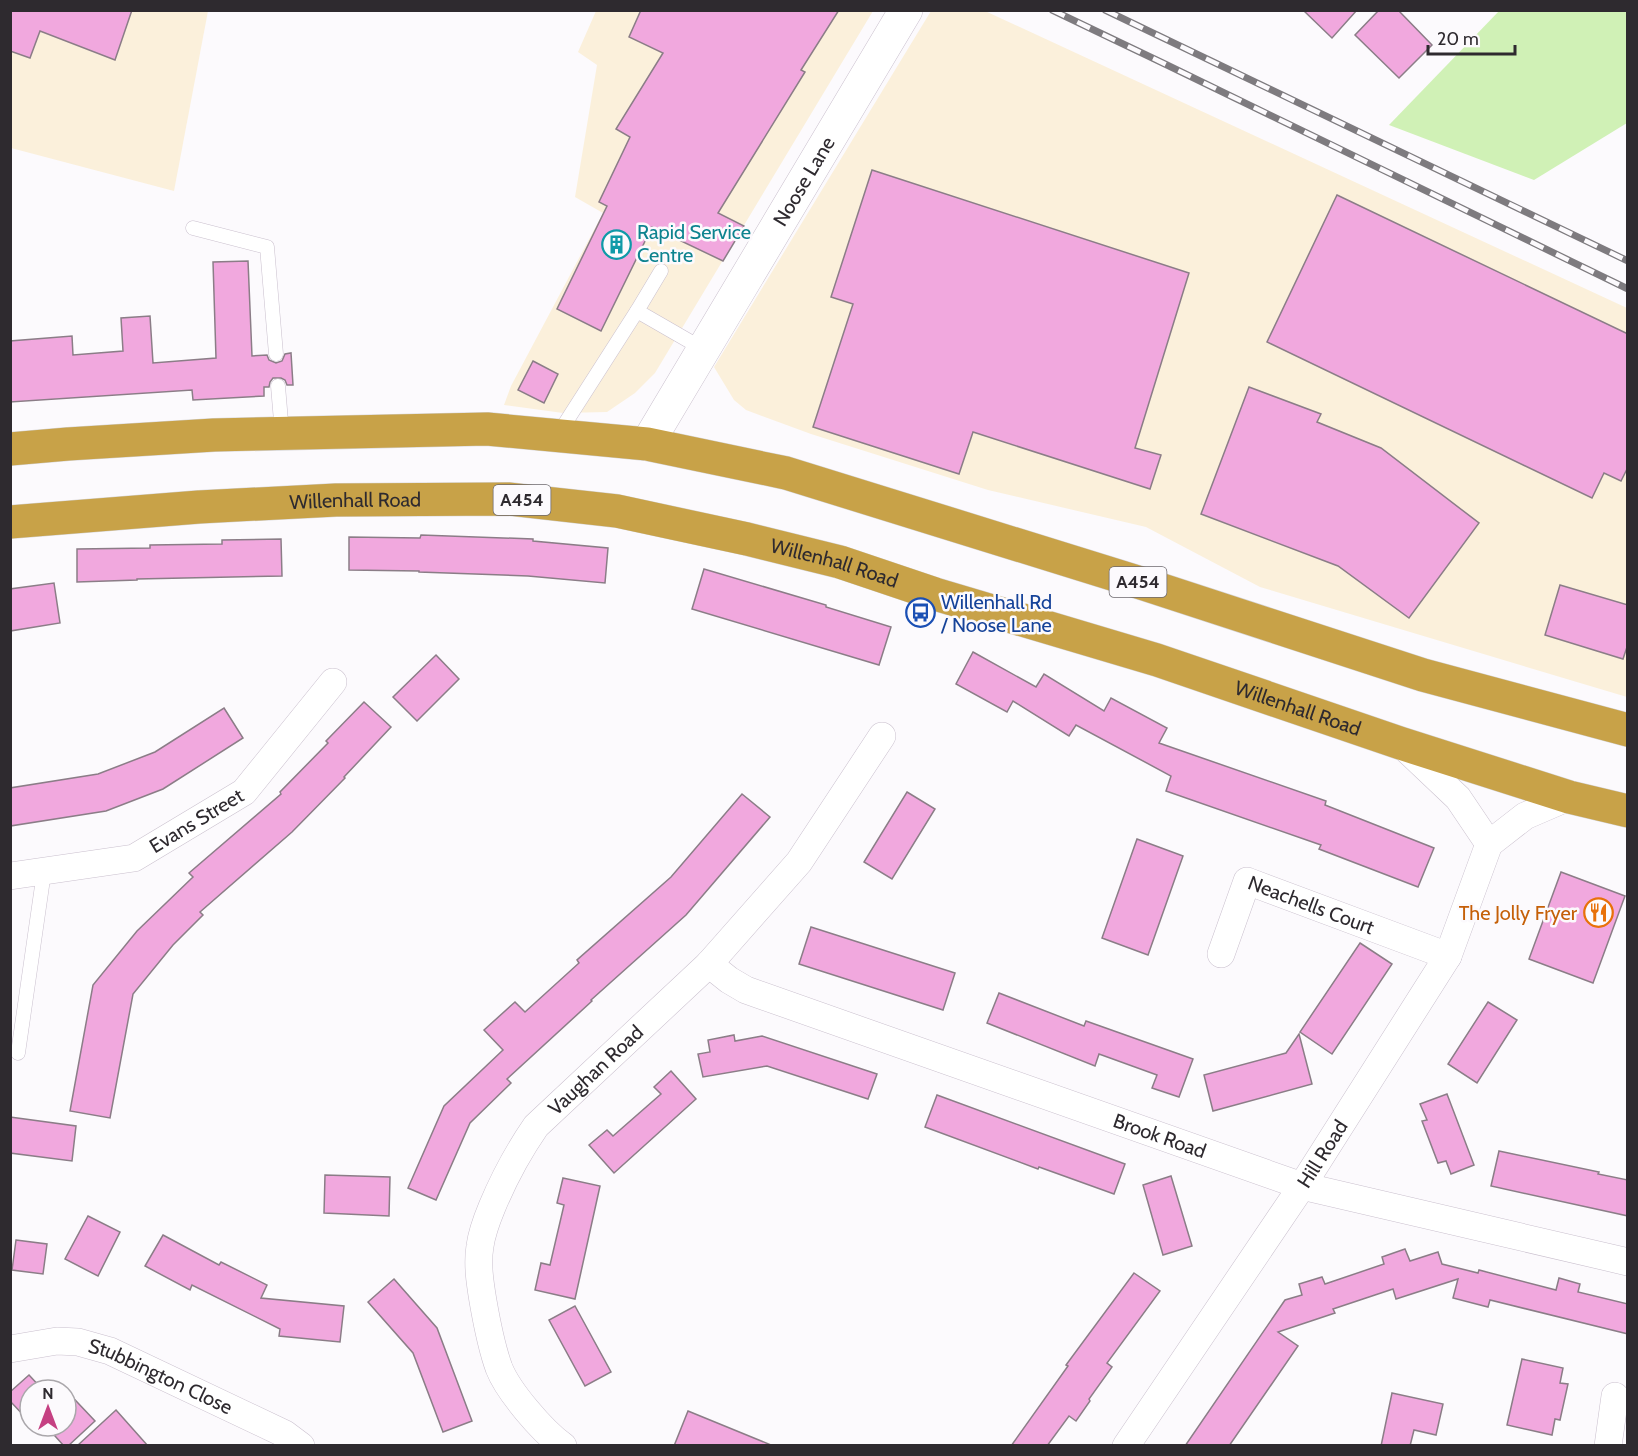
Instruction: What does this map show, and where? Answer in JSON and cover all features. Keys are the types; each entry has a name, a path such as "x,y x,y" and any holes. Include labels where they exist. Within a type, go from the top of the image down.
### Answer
{"highway":[{"name":"A454","path":"10,449 192,436 487,429 647,444 786,473 1133,580 1423,675 1628,730"},
{"name":"Willenhall Road","path":"10,522 199,507 358,500 508,499 617,511 840,562 946,597 1156,660 1400,743 1569,797 1628,811"}],"street":[{"name":"Noose Lane","path":"647,444 906,10"},
{"name":"Evans Street","path":"10,876 134,858 244,792 333,682"},
{"name":"Vaughan Road","path":"563,1446 550,1437 520,1402 500,1370 488,1330 480,1280 480,1247 484,1226 501,1184 517,1153 536,1126 709,964 799,862 882,736"},
{"path":"1400,743 1458,798 1489,844 1525,816 1569,797"},
{"name":"Hill Road","path":"1126,1446 1302,1186 1448,956 1489,844"},
{"name":"Neachells Court","path":"1221,954 1247,881 1448,956"},
{"name":"Brook Road","path":"709,964 746,990 1302,1186 1628,1262"},
{"name":"Stubbington Close","path":"10,1349 57,1341 78,1342 110,1351 285,1434 301,1446"},
{"path":"1608,1446 1616,1396"}],"lane":[{"path":"193,228 267,247 276,354"},
{"path":"557,435 661,271"},
{"path":"637,312 703,350"},
{"path":"278,386 282,433"},
{"path":"18,1053 44,872"}],"shaded area":[{"path":"10,11 208,11 174,191 11,148"},
{"path":"596,11 873,11 655,373 635,393 607,412 563,413 504,405 511,386 603,213 575,197 597,65 578,52"},
{"path":"931,11 985,11 1627,308 1627,697 1260,587 1146,527 988,490 811,434 746,410 734,400 714,367"}],"green space":[{"path":"1500,10 1627,11 1627,123 1534,180 1389,125"}],"building":[{"path":"10,10 132,10 115,60 40,31 30,58 10,51"},
{"path":"641,10 839,10 801,70 805,72 718,213 744,226 723,261 652,227 601,331 557,309 607,206 599,202 630,137 616,129 663,53 629,37"},
{"path":"1303,10 1357,10 1332,38"},
{"path":"1379,10 1398,10 1432,45 1399,78 1355,35"},
{"path":"872,170 1189,273 1135,448 1161,455 1150,489 973,432 959,474 813,427 853,304 831,297"},
{"path":"1337,195 1628,334 1628,467 1621,481 1604,473 1592,498 1267,342"},
{"path":"248,261 252,356 267,355 269,360 276,363 282,361 285,354 291,353 293,385 287,385 281,378 273,378 269,387 264,387 264,396 193,400 192,390 10,402 10,341 72,336 73,355 123,351 121,318 150,316 153,363 216,358 213,262"},
{"path":"533,361 558,374 544,403 518,390"},
{"path":"1249,387 1321,414 1317,422 1381,448 1479,523 1409,618 1338,566 1201,514"},
{"path":"421,535 533,539 533,541 608,548 605,583 528,576 349,570 349,537 420,538"},
{"path":"281,539 282,576 77,582 77,549 150,548 150,545 222,544 222,540"},
{"path":"704,569 891,627 879,665 692,609"},
{"path":"54,583 60,623 10,631 10,589"},
{"path":"1560,585 1628,605 1628,644 1623,659 1545,635"},
{"path":"973,652 1036,687 1044,674 1104,711 1111,698 1167,728 1159,743 1326,801 1325,805 1434,848 1418,887 1319,849 1321,845 1166,791 1171,776 1076,725 1069,736 1013,701 1007,712 956,684"},
{"path":"436,655 459,679 417,721 393,697"},
{"path":"364,702 391,727 292,832 200,912 203,915 173,945 133,994 110,1118 70,1111 93,985 137,931 193,877 189,873 281,794 280,792 328,743 326,741"},
{"path":"224,708 243,738 163,789 106,811 10,826 10,788 98,774 155,752"},
{"path":"907,792 935,809 892,879 864,862"},
{"path":"742,794 770,817 686,915 507,1079 511,1083 470,1123 436,1200 408,1188 444,1106 503,1050 484,1030 515,1002 525,1012 579,963 577,960 671,877"},
{"path":"1137,839 1183,856 1148,955 1102,938"},
{"path":"1561,872 1625,896 1593,983 1529,959"},
{"path":"811,927 955,973 943,1010 799,964"},
{"path":"1360,943 1392,964 1332,1054 1300,1032"},
{"path":"999,993 1084,1026 1086,1021 1193,1059 1179,1097 1152,1088 1157,1075 1099,1054 1095,1066 987,1023"},
{"path":"1488,1002 1517,1020 1477,1083 1448,1064"},
{"path":"1299,1034 1312,1084 1213,1111 1204,1075 1286,1053"},
{"path":"734,1035 735,1041 762,1036 877,1074 868,1099 767,1066 703,1077 698,1054 710,1052 708,1040"},
{"path":"671,1071 696,1099 614,1173 589,1145 607,1130 613,1136 661,1094 654,1087"},
{"path":"1447,1094 1474,1165 1451,1174 1446,1161 1438,1163 1422,1121 1427,1120 1420,1104"},
{"path":"937,1095 1125,1164 1114,1194 1039,1167 1038,1169 925,1127"},
{"path":"10,1117 76,1126 72,1161 10,1153"},
{"path":"1499,1151 1628,1180 1628,1216 1491,1186"},
{"path":"325,1175 390,1177 389,1216 324,1213"},
{"path":"1171,1176 1192,1246 1163,1255 1143,1185"},
{"path":"563,1178 600,1186 575,1299 535,1290 541,1263 550,1265 564,1205 557,1203"},
{"path":"88,1216 120,1232 98,1276 65,1259"},
{"path":"163,1235 219,1265 221,1262 267,1285 261,1298 344,1306 340,1342 279,1336 280,1329 192,1285 190,1290 145,1266"},
{"path":"16,1240 47,1244 43,1274 12,1270"},
{"path":"1405,1249 1410,1261 1438,1252 1442,1264 1478,1273 1479,1270 1556,1290 1559,1278 1580,1284 1578,1292 1628,1304 1628,1334 1490,1300 1488,1307 1453,1298 1458,1279 1396,1299 1393,1289 1333,1309 1335,1313 1278,1332 1298,1346 1229,1446 1185,1446 1285,1300 1302,1295 1299,1284 1322,1277 1325,1284 1384,1264 1382,1257"},
{"path":"1134,1273 1160,1291 1107,1363 1112,1367 1076,1421 1069,1416 1047,1446 1011,1446 1068,1366 1066,1365"},
{"path":"394,1279 437,1328 472,1421 443,1432 413,1353 368,1302"},
{"path":"575,1306 611,1372 585,1386 549,1320"},
{"path":"1522,1359 1563,1368 1560,1383 1568,1384 1560,1420 1555,1419 1552,1435 1507,1425"},
{"path":"18,1385 18,1410 10,1401 10,1392"},
{"path":"1392,1393 1443,1404 1436,1435 1414,1430 1410,1446 1381,1446"},
{"path":"78,1403 95,1421 78,1437"},
{"path":"116,1410 148,1446 77,1446"},
{"path":"688,1411 771,1445 771,1446 674,1446"},
{"path":"57,1438 77,1438 68,1446 64,1446"}],"railway":[{"path":"1052,10 1628,289"},
{"path":"1105,10 1628,261"}],"place":[{"name":"Rapid Service Centre","path":"616,244"},
{"name":"Willenhall Rd / Noose Lane","path":"920,613"},
{"name":"The Jolly Fryer","path":"1598,913"}]}
